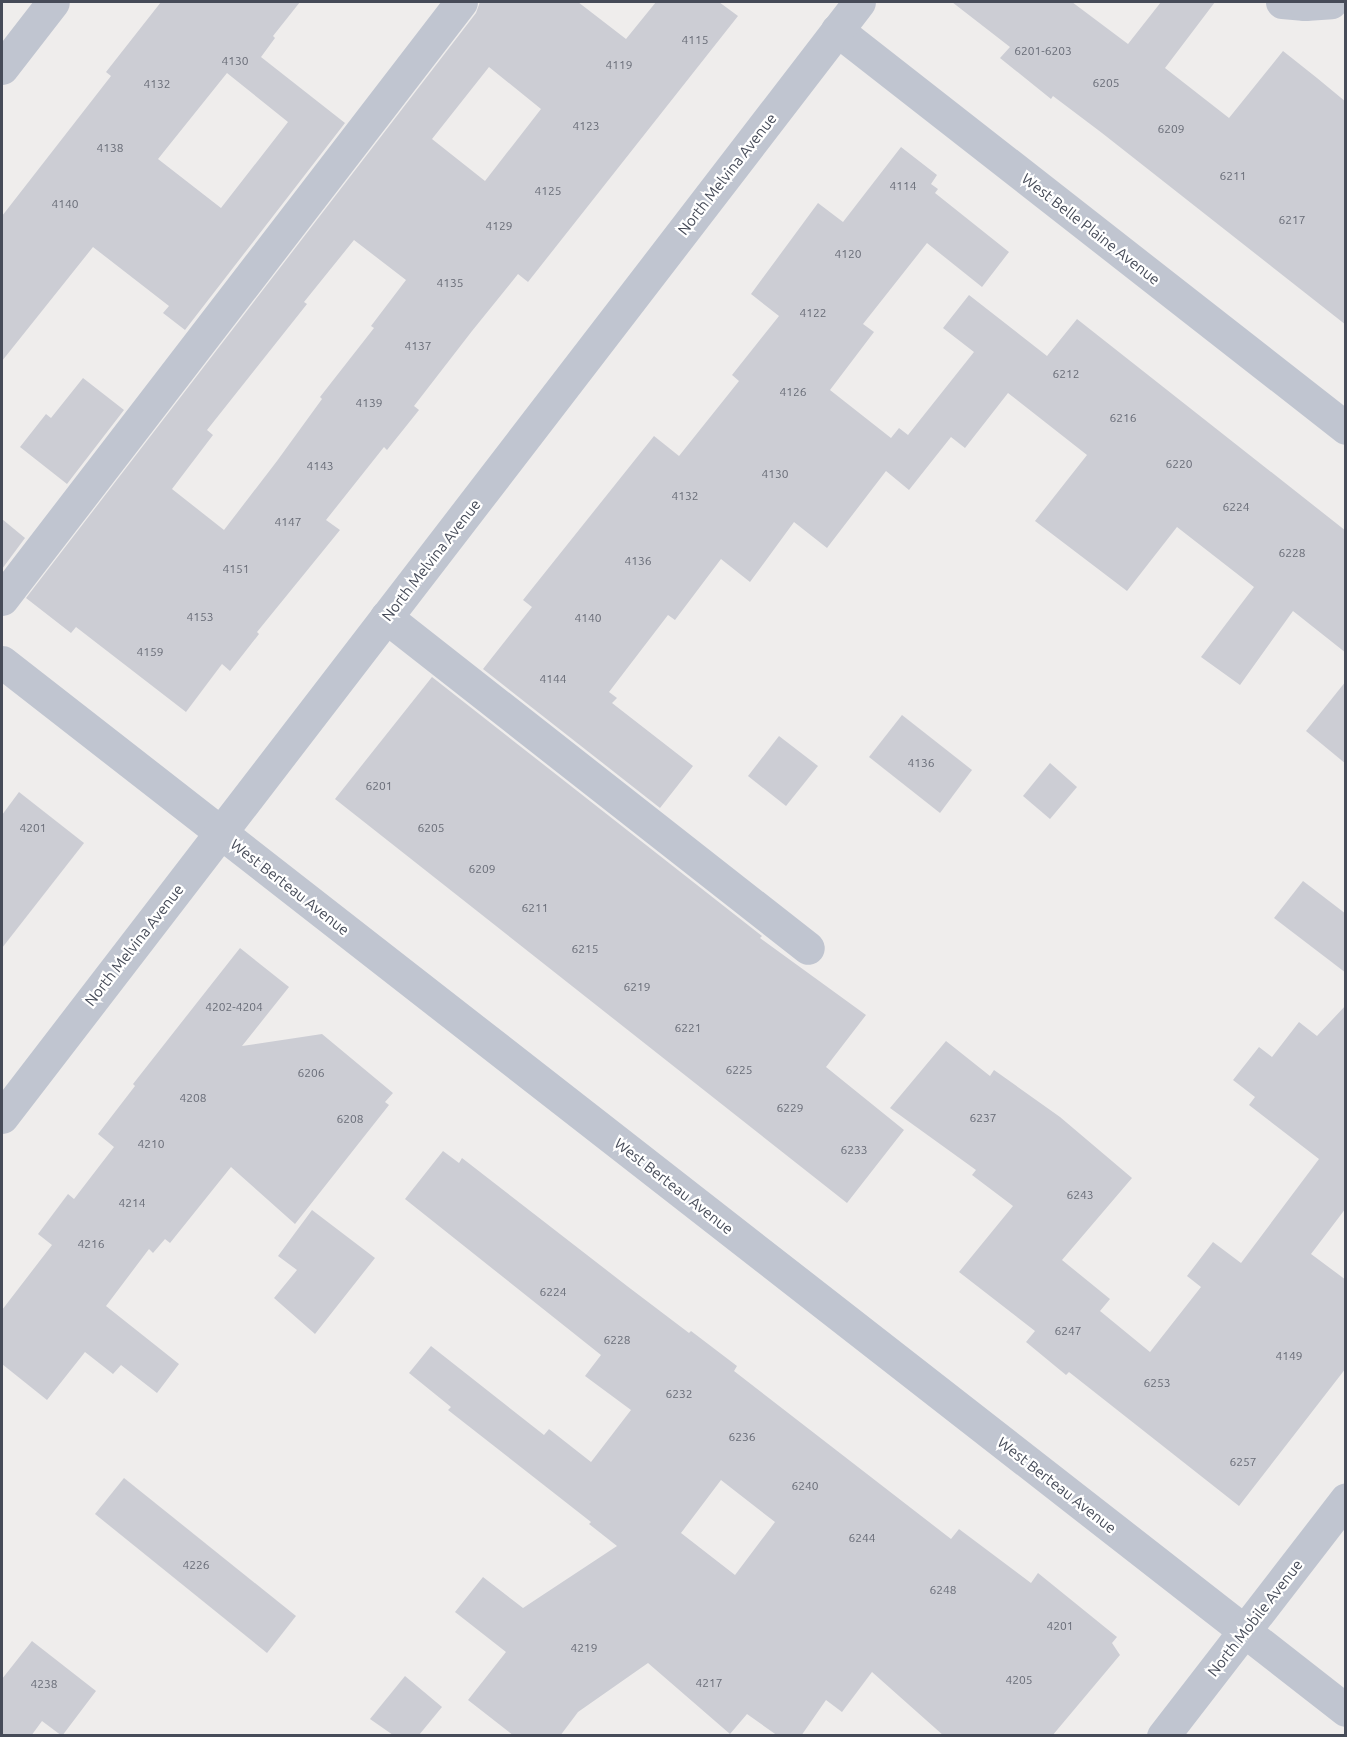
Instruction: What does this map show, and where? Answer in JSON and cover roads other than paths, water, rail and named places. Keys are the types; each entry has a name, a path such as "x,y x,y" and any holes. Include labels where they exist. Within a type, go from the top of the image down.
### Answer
{"street":[{"path":"2,68 53,2"},
{"path":"2,599 461,2"},
{"name":"North Melvina Avenue","path":"2,1117 859,2"},
{"path":"1282,2 1305,4 1331,2"},
{"name":"West Belle Plaine Avenue","path":"837,30 1346,428"},
{"path":"386,617 808,948"},
{"name":"West Berteau Avenue","path":"2,662 1346,1710"},
{"name":"North Mobile Avenue","path":"1164,1736 1346,1499"}]}
